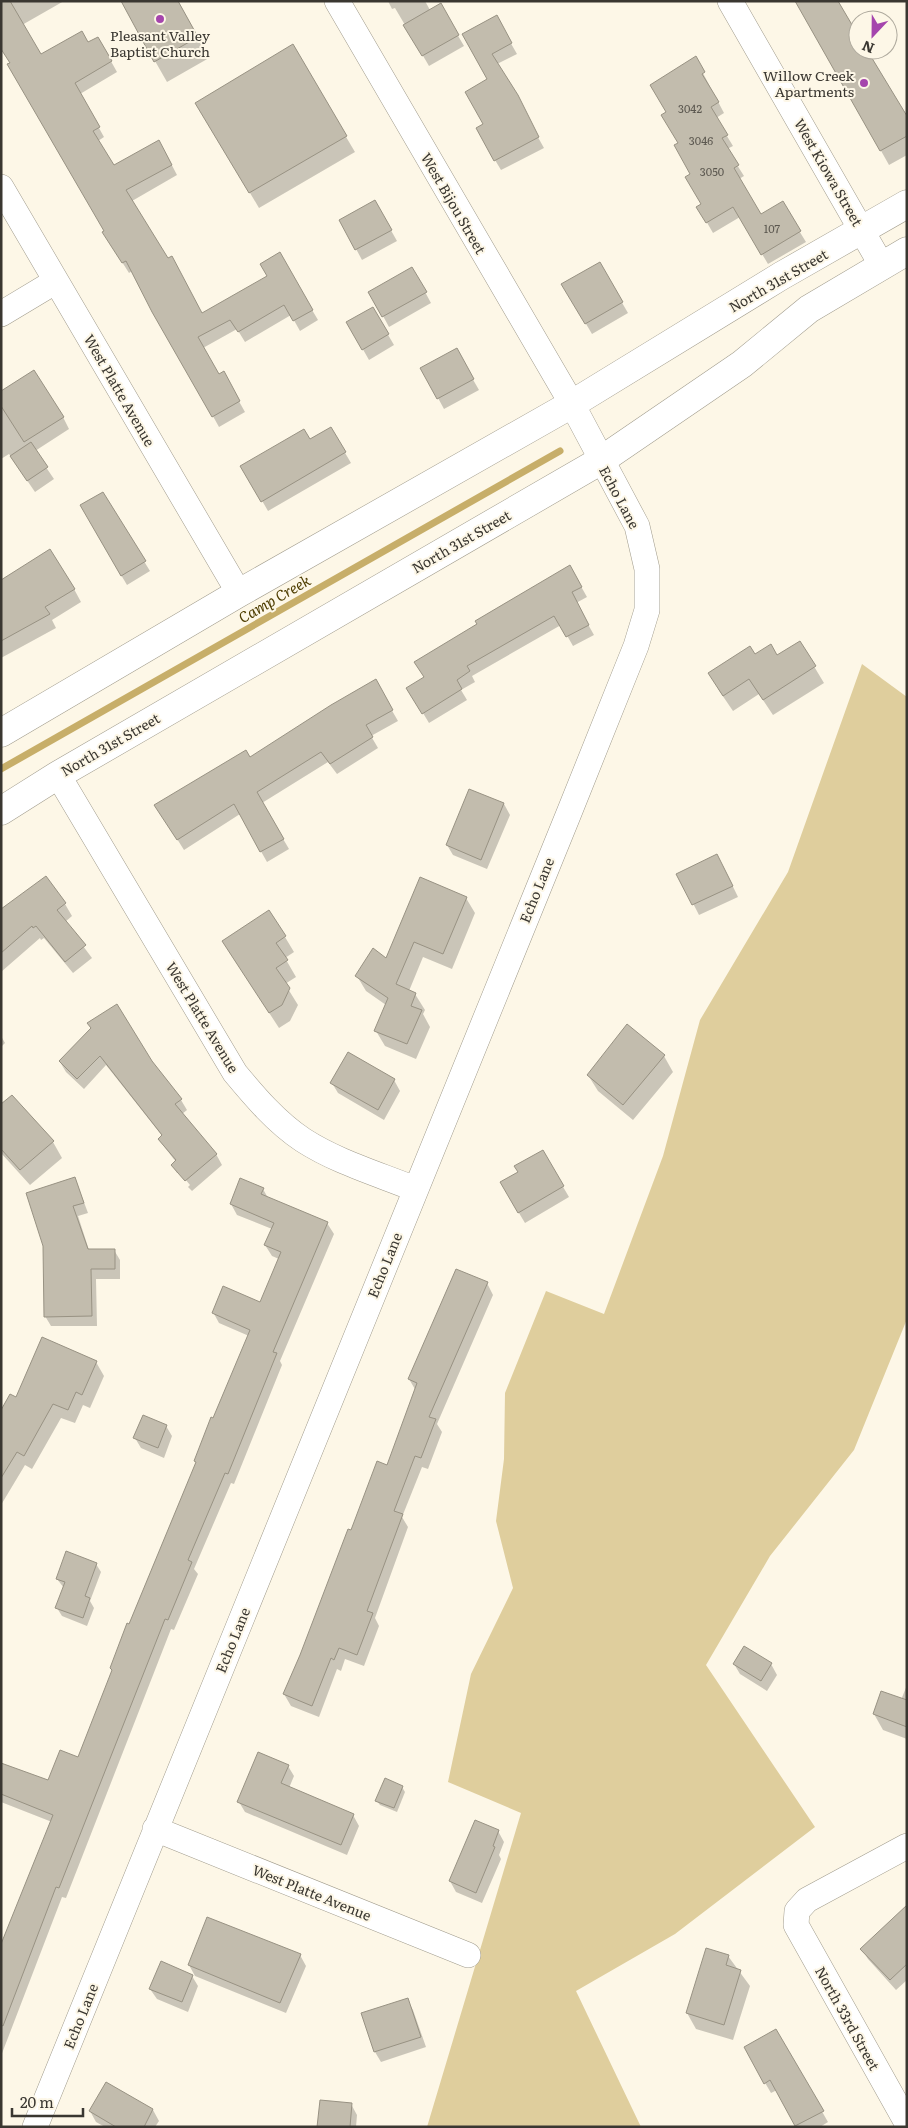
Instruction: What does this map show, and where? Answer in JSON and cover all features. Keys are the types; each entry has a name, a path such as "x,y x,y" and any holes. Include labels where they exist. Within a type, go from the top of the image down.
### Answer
{"main road":[{"name":"North 31st Street","path":"1,733 239,593 572,404 781,276 907,204"},
{"name":"North 31st Street","path":"1,811 58,774 600,460 742,364 809,309 907,251"}],"street":[{"name":"West Bijou Street","path":"336,1 572,404"},
{"name":"West Kiowa Street","path":"730,1 882,266"},
{"name":"West Platte Avenue","path":"1,186 239,593"},
{"path":"1,314 56,281"},
{"name":"Echo Lane","path":"35,2127 636,646 647,610 647,568 637,526 600,460 572,404"},
{"name":"West Platte Avenue","path":"58,774 235,1073 264,1108 303,1140 340,1159 415,1189"},
{"name":"West Platte Avenue","path":"155,1829 468,1955"},
{"name":"North 33rd Street","path":"907,1846 807,1900 797,1911 796,1925 907,2123"}],"shaded area":[{"path":"862,664 907,697 907,1319 854,1450 770,1556 706,1665 815,1827 675,1934 576,1991 641,2127 427,2127 521,1813 448,1782 471,1674 513,1588 496,1521 504,1459 505,1393 546,1291 604,1314 663,1156 700,1020 788,872"}],"building":[{"path":"1,1 10,1 41,54 82,31 88,42 98,37 112,61 75,83 100,127 93,131 114,165 159,140 172,165 126,190 168,258 172,256 202,313 267,276 260,264 280,252 313,310 293,321 284,305 238,332 230,320 198,337 219,374 224,371 240,401 212,417 152,312 126,261 122,263 102,232 104,231 7,64 10,63 1,49"},
{"name":"Pleasant Valley Baptist Church","path":"121,1 178,1 198,37 154,62"},
{"name":"Willow Creek Apartments","path":"795,1 838,1 848,18 848,60 873,60 907,116 907,136 880,151"},
{"path":"441,3 459,35 422,56 403,25"},
{"path":"497,15 512,43 492,54 518,95 539,137 494,161 476,128 483,124 465,92 487,79 462,34"},
{"path":"293,44 347,136 249,193 195,103"},
{"path":"696,56 705,72 702,74 719,102 711,107 728,135 722,138 739,165 734,168 761,214 783,201 801,231 761,255 733,207 706,223 696,207 701,204 685,177 690,174 674,145 678,143 661,115 666,112 650,85"},
{"path":"375,200 392,230 355,250 339,220"},
{"path":"600,262 623,302 585,324 561,284"},
{"path":"412,267 427,292 382,317 368,292"},
{"path":"373,307 389,334 362,350 346,322"},
{"path":"457,348 474,379 437,399 420,368"},
{"path":"34,370 64,417 24,442 1,406 1,391"},
{"path":"331,427 346,452 261,502 240,466 304,429 310,439"},
{"path":"31,442 48,467 27,481 10,456"},
{"path":"103,492 146,561 121,576 80,505"},
{"path":"50,549 75,589 45,607 50,614 1,641 1,580"},
{"path":"570,565 582,587 572,592 589,625 566,637 554,616 467,666 470,671 457,680 462,689 422,714 406,688 424,677 414,662 477,624 475,621"},
{"path":"800,641 816,666 763,700 749,679 723,696 708,673 750,646 755,654 771,644 777,655"},
{"path":"376,679 393,710 366,725 373,737 330,764 321,752 257,792 284,839 260,852 234,804 177,840 154,805 246,750 250,757 331,705"},
{"path":"469,789 504,803 481,860 446,845"},
{"path":"717,854 733,886 692,905 676,874"},
{"path":"46,876 66,903 57,910 86,945 65,962 36,926 33,928 32,926 1,953 1,909"},
{"path":"420,877 467,897 443,954 414,942 396,984 416,993 411,1006 422,1010 407,1044 374,1031 388,998 355,976 373,948 386,958"},
{"path":"269,910 286,936 276,943 288,960 276,968 290,988 282,1005 269,1013 222,941"},
{"path":"117,1004 152,1061 182,1099 175,1104 217,1154 185,1181 171,1165 176,1160 158,1139 162,1135 100,1056 77,1079 59,1061 91,1028 87,1023"},
{"path":"627,1024 665,1055 623,1105 587,1075"},
{"path":"348,1052 395,1079 378,1110 330,1083"},
{"path":"12,1095 54,1141 20,1170 1,1149 1,1104"},
{"path":"543,1150 564,1186 518,1213 500,1182 518,1172 514,1166"},
{"path":"75,1177 84,1203 73,1206 88,1249 115,1249 115,1269 91,1269 92,1316 44,1317 43,1246 26,1193"},
{"path":"240,1178 264,1188 261,1194 328,1222 273,1352 277,1353 228,1474 225,1473 188,1560 192,1562 168,1620 165,1619 59,1888 56,1887 3,2026 1,2025 1,1944 53,1815 1,1794 1,1763 48,1780 60,1750 78,1757 112,1670 110,1668 127,1623 129,1624 196,1462 194,1461 211,1417 213,1418 250,1330 212,1313 223,1286 260,1302 281,1252 264,1245 274,1223 230,1204"},
{"path":"456,1269 488,1282 429,1417 436,1419 421,1458 415,1456 394,1511 403,1514 367,1611 373,1613 357,1655 339,1648 334,1660 331,1658 312,1706 283,1694 300,1655 348,1529 351,1530 377,1461 387,1465 417,1383 408,1379"},
{"path":"42,1337 97,1361 82,1395 76,1392 68,1410 53,1404 24,1456 17,1452 1,1478 1,1410 10,1394 16,1397"},
{"path":"143,1415 167,1425 158,1448 133,1438"},
{"path":"66,1551 97,1563 85,1596 90,1598 83,1618 55,1608 65,1582 56,1579"},
{"path":"744,1646 772,1663 761,1681 733,1664"},
{"path":"881,1691 907,1700 907,1727 873,1714"},
{"path":"258,1752 289,1765 281,1783 354,1814 341,1845 237,1802"},
{"path":"385,1778 403,1786 394,1808 375,1801"},
{"path":"475,1820 499,1830 493,1846 495,1847 476,1893 449,1881"},
{"path":"907,1905 907,1964 890,1980 860,1949"},
{"path":"207,1917 301,1954 280,2003 188,1965"},
{"path":"706,1948 729,1955 726,1965 741,1970 724,2025 686,2013"},
{"path":"161,1961 193,1975 182,2002 149,1989"},
{"path":"408,1998 421,2037 374,2052 361,2013"},
{"path":"776,2029 824,2111 795,2126 770,2080 764,2084 744,2047"},
{"path":"106,2082 153,2109 144,2127 116,2127 89,2111"},
{"path":"320,2100 352,2103 350,2127 317,2127"}],"waterway":[{"name":"Camp Creek","path":"1,769 560,451"}],"place":[{"name":"Pleasant Valley Baptist Church","path":"160,19"},
{"name":"Willow Creek Apartments","path":"864,83"}]}
